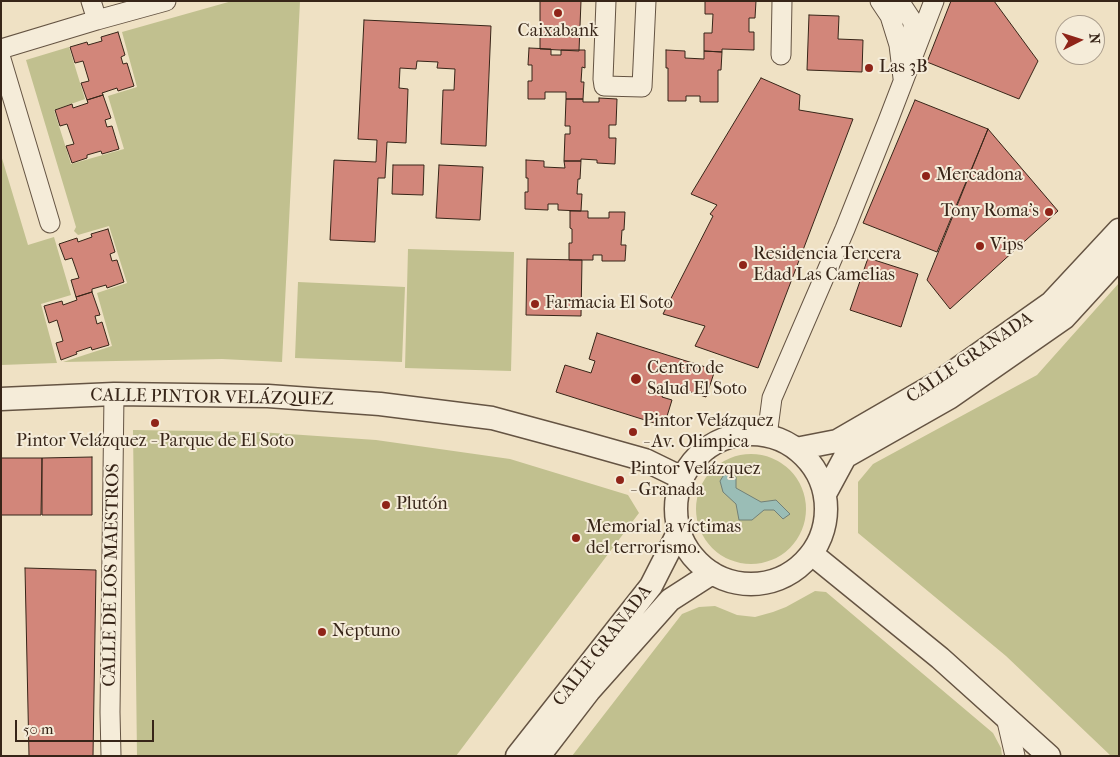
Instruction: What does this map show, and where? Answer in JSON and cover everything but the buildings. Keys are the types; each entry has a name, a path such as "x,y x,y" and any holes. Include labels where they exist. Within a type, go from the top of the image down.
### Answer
{"street":[{"path":"91,1 97,20"},
{"path":"1,50 166,1"},
{"path":"606,1 604,86 642,87 646,1"},
{"path":"781,55 782,1"},
{"path":"880,1 890,16 894,27 899,45 903,80"},
{"path":"767,436 772,398 845,229 934,1"},
{"path":"894,27 899,2"},
{"path":"899,2 913,22 913,56"},
{"path":"1,59 50,223"},
{"name":"CALLE GRANADA","path":"796,449 837,441 938,382 1051,303 1119,230"},
{"name":"CALLE GRANADA","path":"825,494 845,457 949,398 1064,318 1119,258"},
{"name":"CALLE PINTOR VELÁZQUEZ","path":"1,398 114,394 276,396 380,404 492,418 645,460 682,478"},
{"name":"CALLE DE LOS MAESTROS","path":"111,756 114,394"},
{"path":"746,434 767,436 783,441 796,449 814,469 825,494 826,520 821,537 812,554 801,566 778,579 752,584 733,582 712,573 692,555 679,531 676,509 682,478 705,450 724,439 746,434"},
{"name":"CALLE GRANADA","path":"517,756 651,586 679,531"},
{"path":"812,554 934,653 1049,756"},
{"name":"CALLE GRANADA","path":"539,756 588,691 670,600 712,573"},
{"path":"1006,717 1015,756"}],"shaded area":[{"path":"232,1 300,1 282,362 222,359 63,362 112,346 97,293 127,283 109,226 78,235 74,231 76,227 26,60 69,47 85,99 54,110 71,164 124,149 108,96 137,87 122,32"},
{"path":"1,155 28,245 54,237 71,295 41,304 57,363 1,365"},
{"path":"408,249 514,252 511,371 405,368"},
{"path":"298,282 405,287 402,362 295,358"},
{"path":"1119,283 1119,756 1111,756 1006,656 858,533 858,482 873,464 1037,375"},
{"path":"133,430 259,432 376,440 510,459 628,495 639,513 456,756 137,756"},
{"path":"751,454 772,458 790,470 802,488 806,509 802,530 790,548 772,560 751,564 730,560 712,548 700,530 696,509 700,488 712,470 730,458"},
{"path":"815,591 826,592 993,733 1001,748 1002,756 572,756 682,614 699,607 715,606 737,615 755,617 786,607"}],"water":[{"path":"725,473 736,477 736,488 761,502 776,500 790,514 783,519 774,510 764,510 752,520 739,520 736,504 723,492 720,481"}],"place":[{"name":"Caixabank","path":"558,13"},
{"name":"Las 3B","path":"869,68"},
{"name":"Mercadona","path":"926,176"},
{"name":"Tony Roma's","path":"1049,212"},
{"name":"Vips","path":"980,246"},
{"name":"Residencia Tercera Edad Las Camelias","path":"743,265"},
{"name":"Farmacia El Soto","path":"535,304"},
{"name":"Centro de Salud El Soto","path":"636,379"},
{"name":"Pintor Velázquez - Parque de El Soto","path":"155,423"},
{"name":"Pintor Velázquez - Av. Olimpica","path":"633,432"},
{"name":"Pintor Velázquez - Granada","path":"620,480"},
{"name":"Plutón","path":"386,505"},
{"name":"Memorial a víctimas del terrorismo.","path":"576,538"},
{"name":"Neptuno","path":"322,632"}]}
